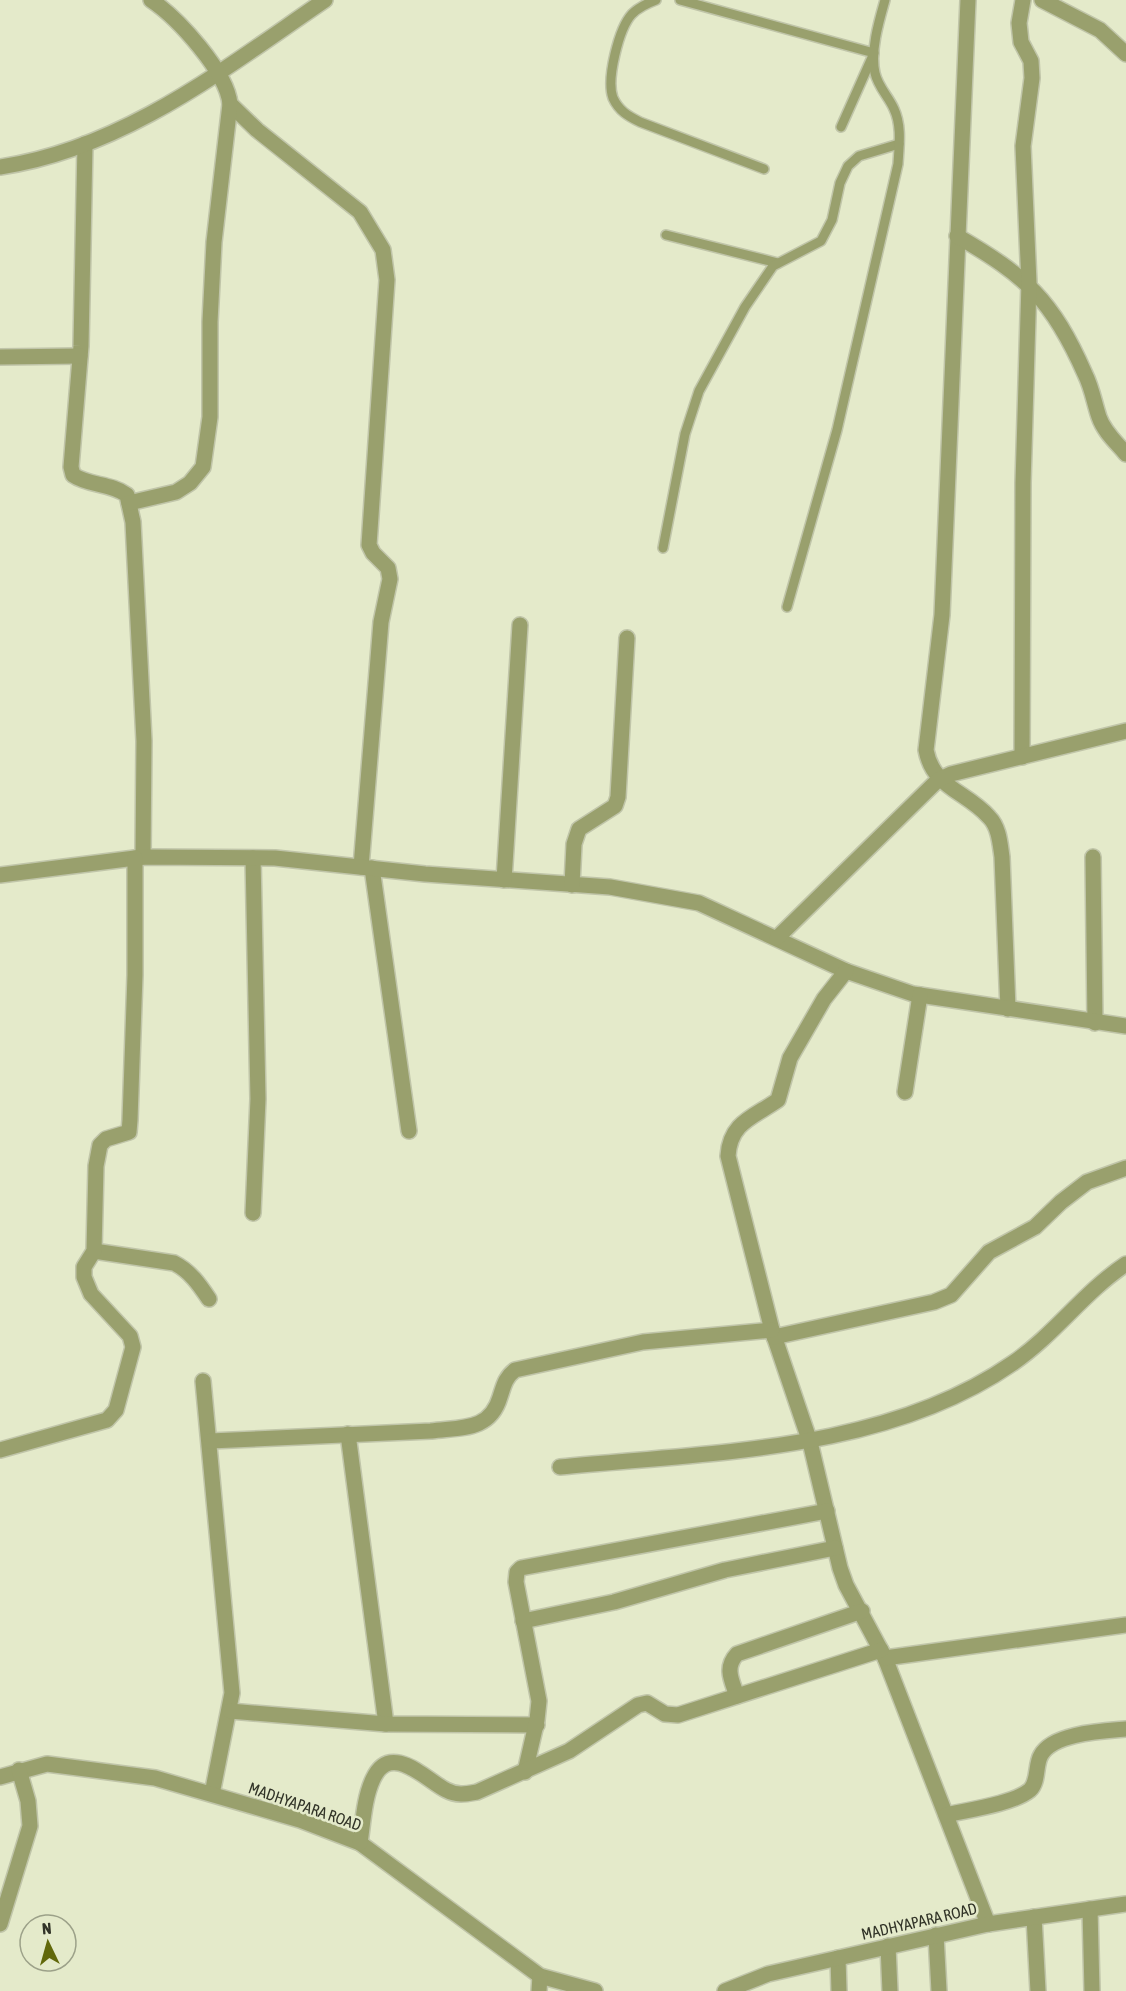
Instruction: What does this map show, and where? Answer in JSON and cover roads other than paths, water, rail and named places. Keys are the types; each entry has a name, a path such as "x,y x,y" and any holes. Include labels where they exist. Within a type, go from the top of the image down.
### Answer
{"street":[{"path":"129,503 176,492 190,483 203,467 210,417 210,322 214,242 230,104 226,84 218,72 166,10 151,0"},
{"path":"0,167 66,152 107,136 179,97 325,0"},
{"path":"968,0 942,615 926,750 929,764 938,780 990,818 998,832 1002,857 1008,1009"},
{"path":"1022,757 1023,483 1029,283 1023,146 1031,61 1021,42 1019,23 1023,0"},
{"path":"1042,0 1100,30 1126,54"},
{"path":"230,104 257,130 360,212 383,250 387,280 369,545 373,553 388,568 390,579 381,622 367,868 409,1131"},
{"path":"0,1450 107,1420 116,1410 133,1347 130,1336 91,1294 84,1277 84,1267 94,1251 96,1166 100,1145 106,1139 129,1132 144,729 134,533 127,495 101,483 80,480 73,475 73,440 80,356 85,144"},
{"path":"957,236 1003,263 1029,283 1051,310 1072,343 1095,396 1099,418 1126,454"},
{"path":"0,357 80,356"},
{"path":"504,880 520,625"},
{"path":"572,885 574,844 579,828 615,806 618,797 627,638"},
{"path":"777,938 938,780 951,774 1126,731"},
{"path":"1093,856 1095,1023"},
{"path":"0,875 139,858 253,858 610,887 699,903 846,971 920,995 1126,1026"},
{"path":"253,858 258,1099 254,1213"},
{"path":"846,971 824,999 789,1058 778,1100 742,1124 729,1141 728,1156 773,1333 810,1442 846,1585 862,1611 883,1654 988,1924"},
{"path":"905,1092 920,995"},
{"path":"210,1441 431,1431 487,1421 496,1411 506,1377 515,1370 643,1342 773,1333 934,1302 951,1295 990,1252 1035,1227 1061,1202 1087,1182 1126,1168"},
{"path":"94,1251 174,1263 183,1267 198,1282 209,1299"},
{"path":"560,1467 810,1442 918,1412 967,1391 1014,1362 1065,1320 1094,1286 1126,1264"},
{"path":"203,1381 232,1694 212,1794"},
{"path":"348,1434 386,1724"},
{"path":"525,1772 537,1725 539,1701 516,1572 521,1568 827,1511"},
{"path":"523,1621 614,1602 725,1570 835,1548"},
{"path":"737,1696 729,1671 730,1661 737,1654 862,1611"},
{"path":"360,1843 373,1778 389,1764 400,1763 411,1767 446,1790 462,1795 477,1792 569,1751 638,1704 647,1703 665,1714 678,1715 883,1654 1126,1625"},
{"path":"230,1710 386,1724 537,1725"},
{"path":"946,1815 1008,1799 1030,1789 1036,1778 1040,1756 1051,1743 1075,1736 1126,1729"},
{"name":"MADHYAPARA ROAD","path":"0,1777 34,1766 58,1765 155,1778 300,1820 360,1843 540,1983 596,1991"},
{"path":"0,1924 30,1826 28,1801 19,1770"},
{"name":"MADHYAPARA ROAD","path":"725,1991 768,1974 936,1935 988,1924 1126,1905"},
{"path":"1090,1909 1092,1991"},
{"path":"1034,1917 1038,1991"},
{"path":"936,1935 939,1991"},
{"path":"888,1946 890,1991"},
{"path":"837,1958 838,1991"}],"lane":[{"path":"656,0 647,3 632,14 619,40 611,80 612,96 622,112 640,122 764,169"},
{"path":"680,0 874,53"},
{"path":"841,127 874,53 885,0"},
{"path":"787,607 837,430 898,164 897,118 875,73 874,53"},
{"path":"663,548 685,434 699,391 745,307 778,263 821,241 832,220 840,183 848,166 859,156 899,144"},
{"path":"666,235 778,263"}]}
